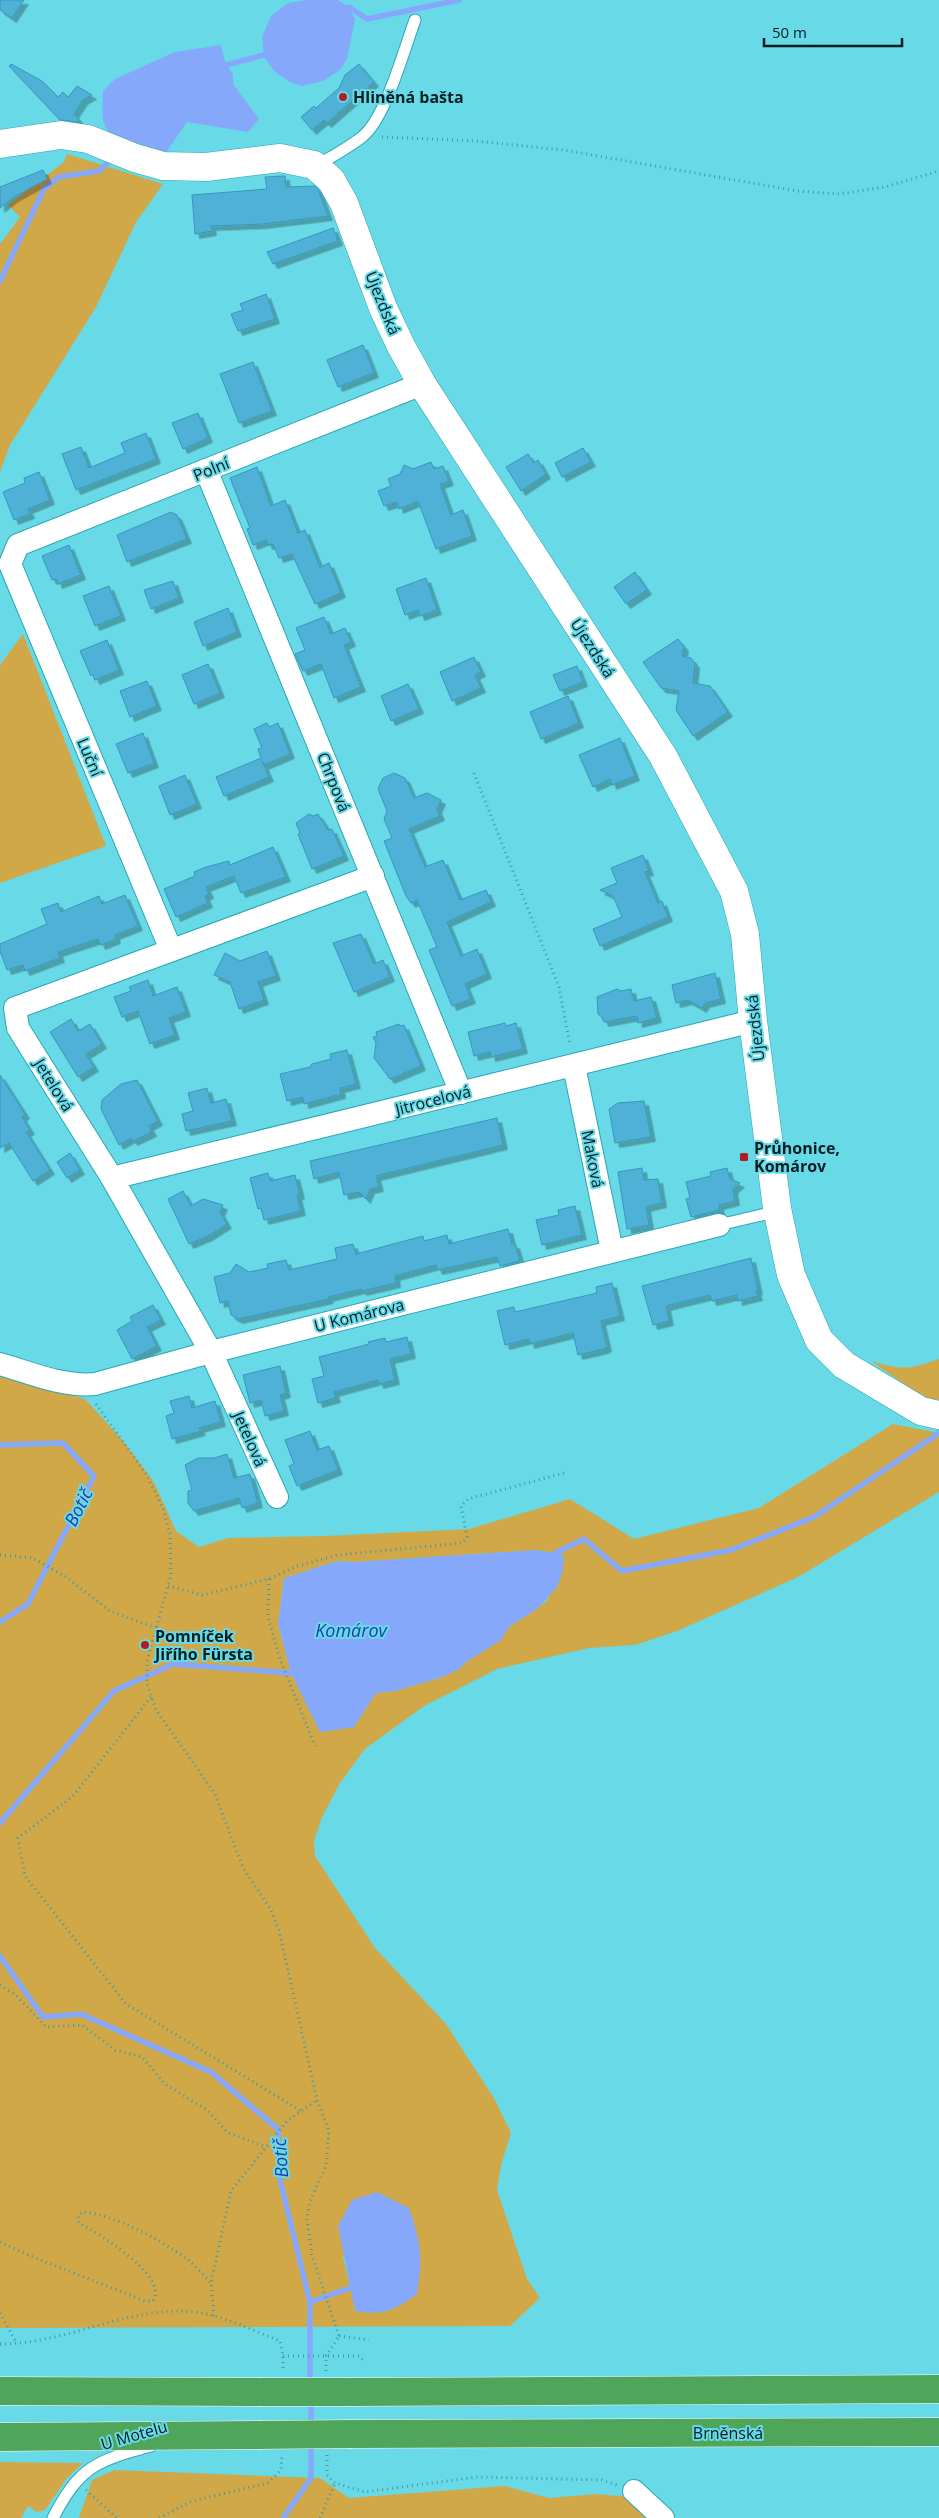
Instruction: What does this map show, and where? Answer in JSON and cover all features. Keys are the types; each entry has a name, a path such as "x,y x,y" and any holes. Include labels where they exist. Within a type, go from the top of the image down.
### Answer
{"highway":[{"path":"0,2391 351,2392 939,2389"},
{"name":"Brněnská","path":"0,2436 939,2432"}],"street":[{"path":"0,144 61,135 88,139 134,158 163,166 206,167 280,158 297,160 316,166"},
{"name":"Újezdská","path":"316,166 331,180 344,203 383,308 400,346 422,384 663,756 734,891 746,934 754,1021 778,1211 791,1275 819,1340 844,1365 922,1411 939,1415"},
{"name":"Polní","path":"10,564 18,545 422,384"},
{"name":"Chrpová","path":"206,470 461,1093"},
{"name":"Luční","path":"10,564 171,950"},
{"name":"Jetelová","path":"277,1497 211,1352 112,1178 18,1028 15,1008 373,876"},
{"name":"Jitrocelová","path":"112,1178 754,1021"},
{"name":"Maková","path":"574,1066 612,1251"},
{"name":"U Komárova","path":"0,1364 58,1381 82,1385 96,1384 211,1352 719,1225"},
{"path":"634,2491 663,2518"}],"lane":[{"path":"316,166 364,136 388,94 415,20"},
{"path":"719,1225 778,1211"},
{"name":"U Motelu","path":"53,2518 76,2481 84,2472 101,2461 192,2436"}],"path":[{"path":"364,136 476,141 564,150 798,191 839,194 885,187 939,170"},
{"path":"474,773 559,987 574,1066"},
{"path":"82,1385 146,1474 163,1508 170,1534 171,1575 147,1661 147,1683 151,1697 156,1710 215,1794 243,1868 273,1916 279,1930 317,2100 329,2131 326,2166 310,2201 307,2219 312,2256 339,2336"},
{"path":"168,1586 202,1595 269,1579 297,1566 338,1555 463,1543 467,1537 461,1506 468,1499 564,1473"},
{"path":"0,1555 33,1558 54,1570 110,1611 156,1628"},
{"path":"269,1579 268,1617 280,1659 316,1746"},
{"path":"151,1697 72,1797 18,1838 26,1876 126,2004 301,2111"},
{"path":"0,1985 16,1996 46,2027 82,2025 115,2050 142,2057 165,2084 207,2110 227,2132 266,2147"},
{"path":"0,2344 17,2344 71,2334 145,2315 182,2311 214,2316 211,2283 231,2191 287,2121 317,2100"},
{"path":"0,2242 28,2255 144,2300 153,2301 157,2295 156,2288 140,2265 114,2244 80,2223 78,2216 82,2212 92,2213 129,2227 166,2246 188,2259 211,2283"},
{"path":"0,2313 17,2344"},
{"path":"339,2336 369,2340"},
{"path":"326,2375 324,2356 339,2336"},
{"path":"285,2356 359,2356 364,2361"},
{"path":"327,2445 327,2474 335,2483 365,2492 477,2477 602,2480 634,2491"},
{"path":"76,2481 117,2518"},
{"path":"320,2518 335,2483"}],"shaded area":[{"path":"67,154 163,184 136,222 96,307 10,445 0,472 0,244 20,217 8,205 64,162"},
{"path":"23,634 106,846 0,883 0,665"},
{"path":"939,1359 939,1403 930,1402 871,1361 905,1368"},
{"path":"0,1375 85,1399 124,1442 154,1482 176,1531 199,1547 228,1538 325,1536 469,1529 570,1499 634,1539 759,1508 893,1424 939,1433 939,1492 798,1577 677,1631 635,1645 589,1648 497,1669 424,1706 365,1749 340,1783 322,1817 314,1841 315,1856 375,1948 446,2024 495,2100 511,2133 501,2165 497,2190 527,2279 540,2298 510,2326 0,2328","holes":["537,1550 564,1555 547,1601 509,1627 500,1640 466,1662 458,1670 439,1678 395,1691 376,1693 354,1727 320,1732 291,1673 278,1624 284,1578 337,1561 356,1562","377,2192 356,2311 343,2257"]},
{"path":"0,2462 83,2463 67,2478 45,2510 37,2512 28,2506 21,2518 0,2518"},
{"path":"114,2470 320,2478 349,2498 505,2486 549,2498 596,2494 631,2497 650,2518 79,2518 92,2480"}],"water":[{"path":"307,0 338,0 349,7 355,19 347,59 340,70 323,81 302,86 290,82 274,71 264,57 262,37 271,16 288,3"},
{"path":"221,45 226,65 233,74 233,84 259,119 248,132 187,122 165,154 130,146 114,138 108,131 103,116 103,91 115,79 175,52"},
{"name":"Komárov","path":"537,1550 564,1555 563,1569 558,1586 537,1609 509,1627 501,1640 466,1662 458,1670 439,1678 395,1691 376,1693 354,1727 320,1732 291,1673 278,1624 284,1578 337,1561 356,1562"},
{"path":"377,2192 409,2208 420,2250 420,2270 417,2294 396,2308 374,2313 355,2311 338,2226 352,2200"}],"building":[{"path":"0,0 24,0 12,18 0,10"},
{"path":"11,64 42,81 58,97 63,92 68,97 77,86 92,95 83,100 74,114 79,120 77,122 60,120 9,66"},
{"name":"Hliněná bašta","path":"359,64 374,82 327,123 324,120 312,130 301,117 314,106 316,108 339,88 345,75"},
{"path":"43,170 47,179 14,197 0,208 0,187"},
{"path":"285,176 286,187 315,186 318,189 328,216 262,224 211,226 212,231 195,234 192,195 267,189 265,177"},
{"path":"333,228 338,241 273,264 267,252"},
{"path":"266,294 275,319 238,331 231,314 243,310 240,304"},
{"path":"363,345 374,373 338,387 327,360"},
{"path":"253,362 272,411 239,423 220,374"},
{"path":"198,413 208,438 183,449 172,423"},
{"path":"146,433 156,459 76,490 62,454 81,447 89,468 125,453 121,443"},
{"path":"583,448 591,462 562,477 555,463"},
{"path":"528,454 534,463 538,460 546,474 521,491 506,467"},
{"path":"431,462 434,469 443,466 449,481 440,484 451,515 463,510 472,536 436,549 418,501 399,509 397,502 384,506 378,491 391,486 388,479 400,474 404,465 413,469"},
{"path":"257,467 271,506 285,500 298,533 305,530 320,567 329,563 341,593 315,604 292,554 279,558 273,544 268,545 266,540 253,545 247,529 250,528 230,478"},
{"path":"39,472 50,500 28,509 30,514 14,520 3,492 25,483 24,478"},
{"path":"171,512 177,515 187,539 127,562 117,535"},
{"path":"69,545 81,575 58,584 56,579 52,580 42,556"},
{"path":"635,572 647,590 626,604 614,587"},
{"path":"426,578 437,610 420,616 418,610 405,615 396,589"},
{"path":"173,581 179,598 151,609 144,590"},
{"path":"109,586 121,616 95,626 83,596"},
{"path":"228,608 237,632 203,646 194,622"},
{"path":"324,617 331,634 345,628 351,642 344,645 361,687 334,698 321,664 303,671 295,654 305,650 296,628"},
{"path":"678,639 684,647 682,656 691,658 695,664 693,683 710,686 728,712 693,736 676,710 679,691 661,688 643,662"},
{"path":"107,640 119,670 95,680 93,674 91,676 80,651"},
{"path":"474,657 481,672 475,675 481,688 452,701 440,672"},
{"path":"208,664 220,693 194,704 182,675"},
{"path":"577,666 583,682 560,691 553,675"},
{"path":"147,681 157,706 130,717 120,691"},
{"path":"408,684 419,709 391,721 381,696"},
{"path":"568,696 579,723 541,739 530,712"},
{"path":"267,723 269,727 278,723 290,754 264,765 262,761 269,777 224,796 216,777 261,758 258,749 262,748 254,729"},
{"path":"143,733 154,763 128,773 116,744"},
{"path":"620,738 635,776 612,785 610,779 593,787 579,755"},
{"path":"394,773 405,778 414,798 427,793 441,800 437,809 440,816 409,829 425,867 443,860 460,900 486,890 491,902 447,922 461,956 477,949 487,974 465,984 471,999 452,1006 429,950 437,947 417,900 411,903 406,896 384,841 392,838 384,819 387,811 378,789 383,778"},
{"path":"185,775 197,804 170,815 159,786"},
{"path":"309,814 313,816 318,814 328,830 332,829 344,856 312,869 298,834 300,833 296,823"},
{"path":"273,847 286,877 241,893 234,876 206,887 209,894 205,896 208,903 176,917 164,889 195,876 194,872 206,867 229,861 230,865"},
{"path":"643,855 649,871 645,872 658,903 662,901 668,917 600,946 593,929 622,917 613,896 600,890 617,883 611,868"},
{"path":"125,895 138,926 115,935 116,939 101,945 98,939 58,952 60,958 25,971 23,965 7,970 0,951 0,944 47,924 41,909 58,903 61,912 99,896 102,904"},
{"path":"361,934 374,964 383,960 390,977 354,992 333,943"},
{"path":"267,951 276,976 258,982 264,1000 239,1009 230,982 214,975 225,953 240,961"},
{"path":"715,973 721,999 705,1003 702,1008 688,1000 676,1003 672,985"},
{"path":"148,980 153,996 177,987 186,1012 169,1018 175,1035 150,1044 138,1011 122,1017 114,997 131,991 129,987"},
{"path":"617,989 621,991 631,989 634,1001 651,997 657,1018 638,1023 637,1016 604,1022 598,1014 597,997"},
{"path":"71,1019 78,1031 90,1024 102,1044 86,1054 94,1067 78,1077 50,1032"},
{"path":"505,1023 506,1026 516,1023 523,1049 491,1057 490,1052 474,1056 468,1032"},
{"path":"399,1024 400,1026 404,1025 421,1066 390,1079 374,1058 376,1043 373,1037 377,1036 376,1032"},
{"path":"347,1050 356,1084 340,1088 341,1094 304,1104 303,1097 287,1101 280,1074 310,1067 312,1064 331,1059 330,1054"},
{"path":"0,1075 25,1114 22,1117 30,1130 26,1132 50,1170 33,1181 9,1143 0,1148"},
{"path":"137,1080 158,1121 149,1126 152,1132 133,1141 131,1138 119,1145 101,1109 102,1100 121,1084"},
{"path":"207,1088 211,1103 226,1099 232,1121 186,1131 182,1114 193,1111 188,1093"},
{"path":"644,1101 651,1137 615,1143 609,1109 618,1103"},
{"path":"497,1118 503,1145 376,1176 379,1187 370,1189 366,1199 359,1192 344,1195 339,1172 314,1179 310,1161"},
{"path":"70,1153 80,1170 67,1178 57,1162"},
{"path":"642,1168 644,1180 658,1179 662,1203 646,1207 649,1225 627,1229 618,1172"},
{"path":"727,1168 730,1179 740,1183 733,1189 735,1201 719,1205 720,1210 691,1217 686,1199 690,1198 686,1182 711,1176 710,1172"},
{"path":"268,1173 270,1181 295,1175 300,1195 297,1195 301,1211 264,1220 261,1208 258,1209 250,1178"},
{"path":"183,1191 191,1206 203,1199 223,1205 220,1212 227,1224 208,1236 189,1244 168,1199"},
{"path":"575,1206 582,1235 542,1245 536,1220 559,1215 558,1210"},
{"path":"508,1229 512,1244 515,1244 520,1261 500,1266 497,1257 438,1270 436,1265 395,1276 396,1283 362,1291 361,1289 328,1297 329,1299 238,1319 231,1315 228,1301 220,1303 214,1277 230,1273 236,1264 249,1272 268,1268 267,1264 286,1260 289,1270 337,1259 335,1248 353,1244 356,1254 423,1236 424,1241 447,1235 449,1244"},
{"path":"751,1258 758,1296 738,1301 737,1295 712,1301 710,1295 666,1306 669,1321 653,1325 642,1286"},
{"path":"612,1283 620,1316 601,1321 607,1347 604,1349 578,1355 573,1333 530,1344 529,1339 505,1345 497,1311 514,1307 515,1312 597,1293 596,1287"},
{"path":"153,1305 161,1320 147,1327 157,1346 132,1359 117,1330 132,1321 130,1317"},
{"path":"407,1337 411,1354 390,1359 395,1380 379,1384 378,1380 334,1392 336,1398 318,1403 312,1379 324,1376 319,1357 385,1338 386,1342"},
{"path":"280,1366 286,1393 280,1395 284,1411 265,1416 261,1400 250,1403 243,1375"},
{"path":"189,1396 192,1408 215,1401 221,1422 199,1428 201,1431 172,1439 166,1416 174,1413 170,1401"},
{"path":"310,1431 317,1450 329,1446 338,1470 297,1486 289,1466 294,1464 285,1440"},
{"path":"227,1454 234,1478 250,1474 258,1503 242,1508 239,1498 194,1511 188,1503 188,1491 192,1490 185,1465 198,1458 214,1458"}],"waterway":[{"path":"343,10 349,7 367,19 459,0"},
{"path":"219,67 268,54"},
{"path":"0,281 44,189 59,177 99,171 113,158"},
{"path":"555,1553 584,1539 622,1571 731,1550 814,1517 939,1433"},
{"name":"Botič","path":"0,1445 63,1443 94,1476 28,1604 0,1622"},
{"path":"0,1823 114,1691 173,1664 291,1673"},
{"name":"Botič","path":"0,1956 43,2017 81,2014 211,2072 278,2129 280,2180 310,2302 310,2385"},
{"path":"310,2302 350,2288"},
{"name":"Botič","path":"311,2399 311,2427"},
{"name":"Botič","path":"283,2518 311,2478 311,2442"}],"place":[{"name":"Hliněná bašta","path":"343,97"},
{"name":"Průhonice, Komárov","path":"744,1157"},
{"name":"Pomníček Jiřího Fürsta","path":"145,1645"}]}
